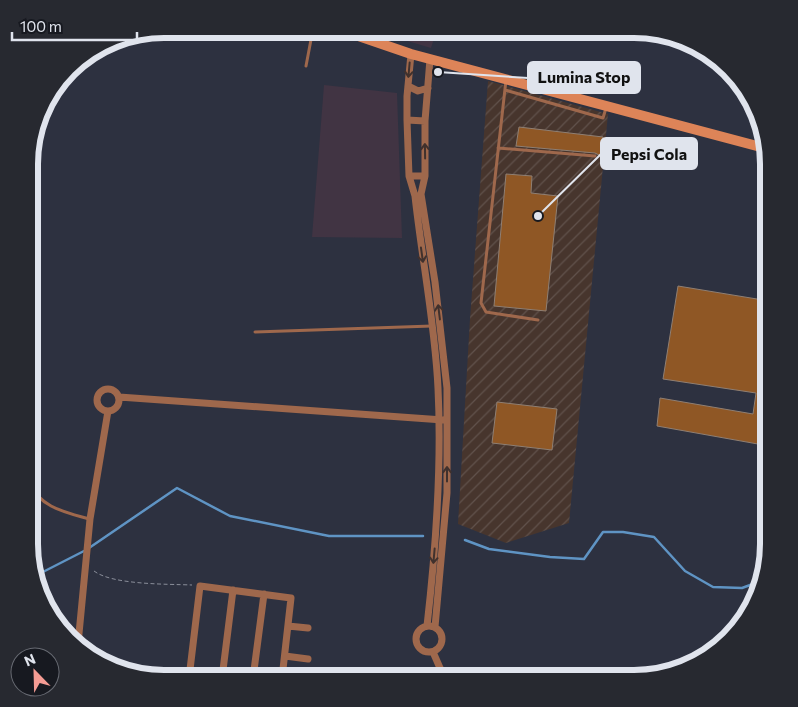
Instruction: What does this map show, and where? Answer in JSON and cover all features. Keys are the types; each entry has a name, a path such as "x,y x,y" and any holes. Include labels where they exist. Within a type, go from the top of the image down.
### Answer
{"main road":[{"path":"370,38 411,54 505,85 606,107 759,147"}],"street":[{"path":"411,54 407,120 409,176 415,196 438,388 440,535"},
{"path":"430,59 425,121 425,176 421,194 442,334 448,440 447,493 440,535 431,626"},
{"path":"408,86 418,91 428,88"},
{"path":"407,120 425,121"},
{"path":"409,176 425,176"},
{"path":"419,229 427,228"},
{"path":"426,283 435,282"},
{"path":"433,334 442,334"},
{"path":"438,388 446,388"},
{"path":"119,397 116,408 108,411 103,410 98,404 101,392 110,390 114,391 119,397 447,420"},
{"path":"79,636 84,565 90,519 108,411"},
{"path":"439,439 448,440"},
{"path":"439,492 447,493"},
{"path":"190,670 200,586 292,598 283,670"},
{"path":"223,670 233,590"},
{"path":"254,670 264,594"},
{"path":"288,626 308,628"},
{"path":"431,626 439,630 443,638 440,646 433,652 424,652 416,642 417,634 420,630 431,626"},
{"path":"433,652 441,669"},
{"path":"285,656 308,658"}],"lane":[{"path":"306,66 311,38"},
{"path":"505,85 481,303 486,312 538,320"},
{"path":"498,148 595,156"},
{"path":"255,332 432,326"},
{"path":"38,496 55,509 90,519"}],"path":[{"path":"84,565 101,577 137,582 200,586"}],"shaded area":[{"path":"397,38 434,38 431,48"},
{"path":"488,81 608,114 569,523 506,543 458,524 470,319"},
{"path":"324,85 397,93 402,238 312,237"}],"building":[{"path":"519,127 603,137 601,156 595,153 516,146"},
{"path":"506,174 532,176 531,193 558,196 546,311 494,306"},
{"path":"678,286 760,300 760,444 657,426 660,398 753,414 756,393 663,379"},
{"path":"497,402 557,409 552,450 492,443"}],"waterway":[{"path":"89,548 177,488 230,516 329,536 423,536"},
{"path":"465,540 489,549 550,557 584,559 603,532 623,532 654,537 685,571 713,587 742,588 754,584"},
{"path":"41,573 84,551"}],"place":[{"name":"Lumina Stop","path":"438,72"},
{"name":"Pepsi Cola","path":"538,216"}]}
